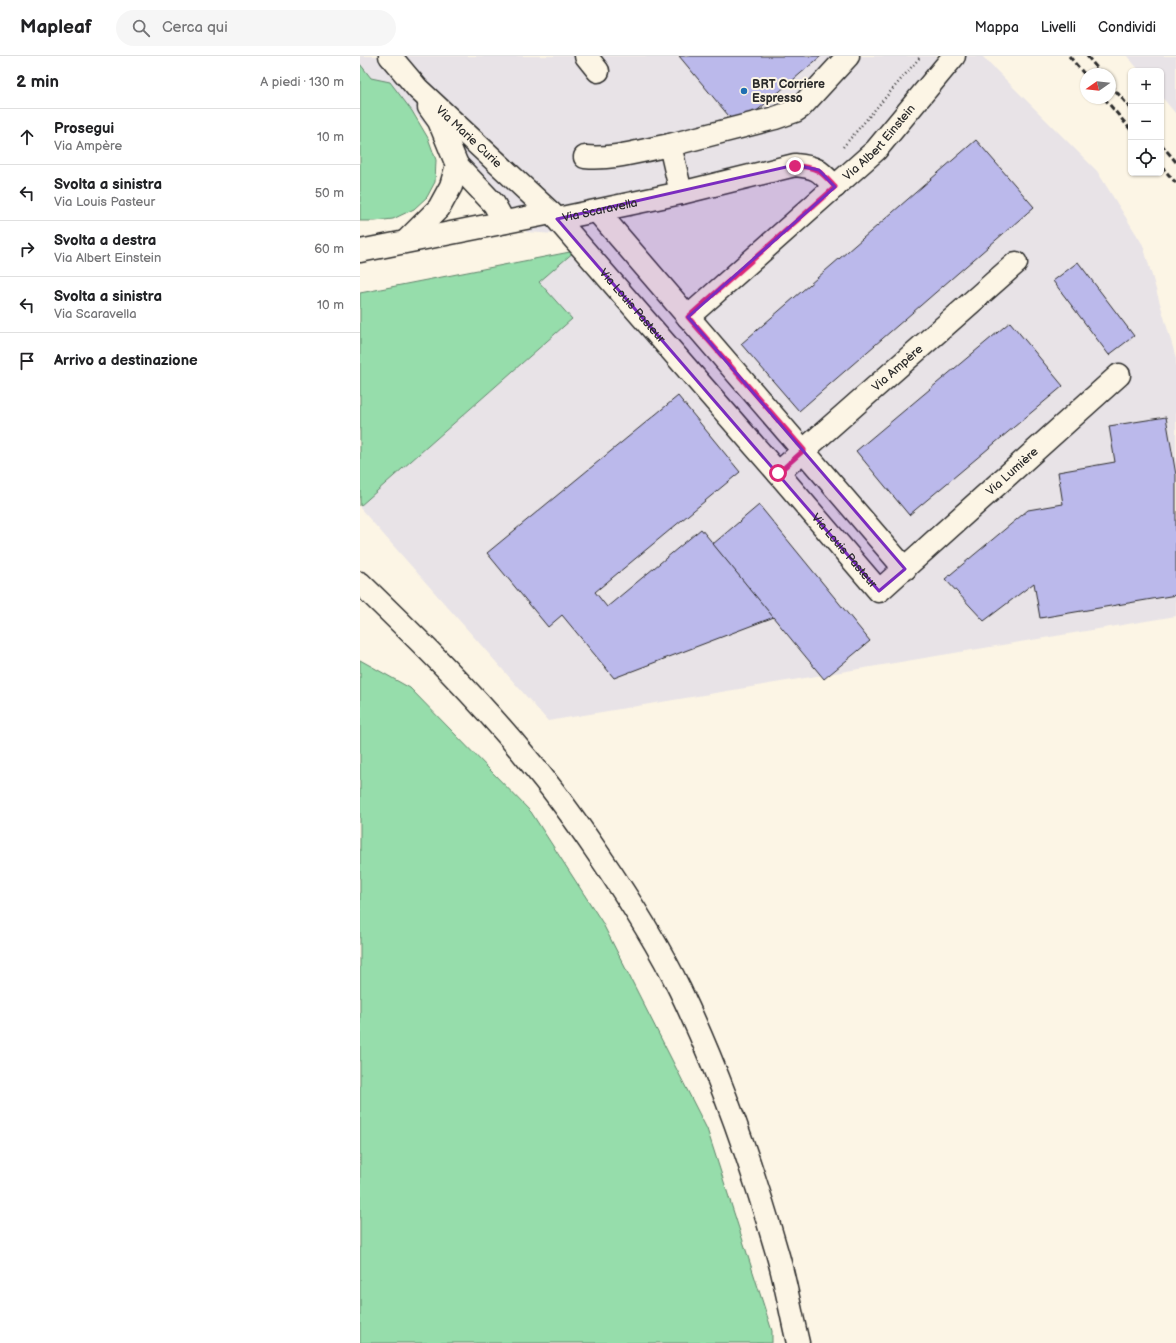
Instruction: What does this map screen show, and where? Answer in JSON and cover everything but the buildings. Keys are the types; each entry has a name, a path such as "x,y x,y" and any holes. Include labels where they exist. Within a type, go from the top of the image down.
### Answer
{"street":[{"name":"Via Marie Curie","path":"390,56 418,89 554,216"},
{"path":"585,157 596,159 670,145 775,118 795,111 801,107 848,56"},
{"name":"Via Albert Einstein","path":"655,332 684,313 835,187 876,150 954,56"},
{"path":"418,89 439,121 457,165 494,204 504,222"},
{"path":"670,145 681,193"},
{"path":"406,241 439,208 451,186 457,165"},
{"name":"Via Scaravella","path":"360,251 504,222 597,211 795,166 809,166 819,170 835,187"},
{"path":"597,211 905,569"},
{"name":"Via Louis Pasteur","path":"554,216 879,591 905,569"},
{"name":"Via Ampère","path":"778,473 1016,263"},
{"name":"Via Lumière","path":"905,569 1119,375"},
{"path":"360,583 458,680 494,718 568,810 647,929 679,989 708,1052 737,1129 757,1185 778,1258 798,1343"}],"path":[{"path":"843,147 921,56"}],"highlighted area":[{"path":"795,165 819,170 835,187 688,317 905,569 879,591 557,219"}],"shaded area":[{"path":"360,56 982,56 1097,171 1143,245 1176,358 1176,616 548,721 360,508 360,506 572,319 539,282 575,251 554,234 527,232 412,111 390,83 371,78 360,64"},
{"path":"1127,56 1176,56 1176,114 1164,100 1164,68 1137,68"}],"green space":[{"path":"360,64 371,78 390,82 412,111 428,138 436,160 435,182 427,197 414,209 393,219 360,221"},
{"path":"575,251 539,282 572,319 360,506 360,293"},
{"path":"360,660 410,688 531,812 602,922 707,1129 772,1331 772,1343 360,1343"}],"railway":[{"path":"1069,56 1080,69"},
{"path":"1087,56 1097,68"},
{"path":"1116,91 1128,105"},
{"path":"1109,104 1128,126"},
{"path":"1164,148 1176,162"},
{"path":"1164,169 1176,183"}],"place":[{"name":"BRT Corriere Espresso","path":"744,91"}],"route":[{"path":"778,473 804,450 688,317 835,187 819,170 809,166 795,166"}]}
